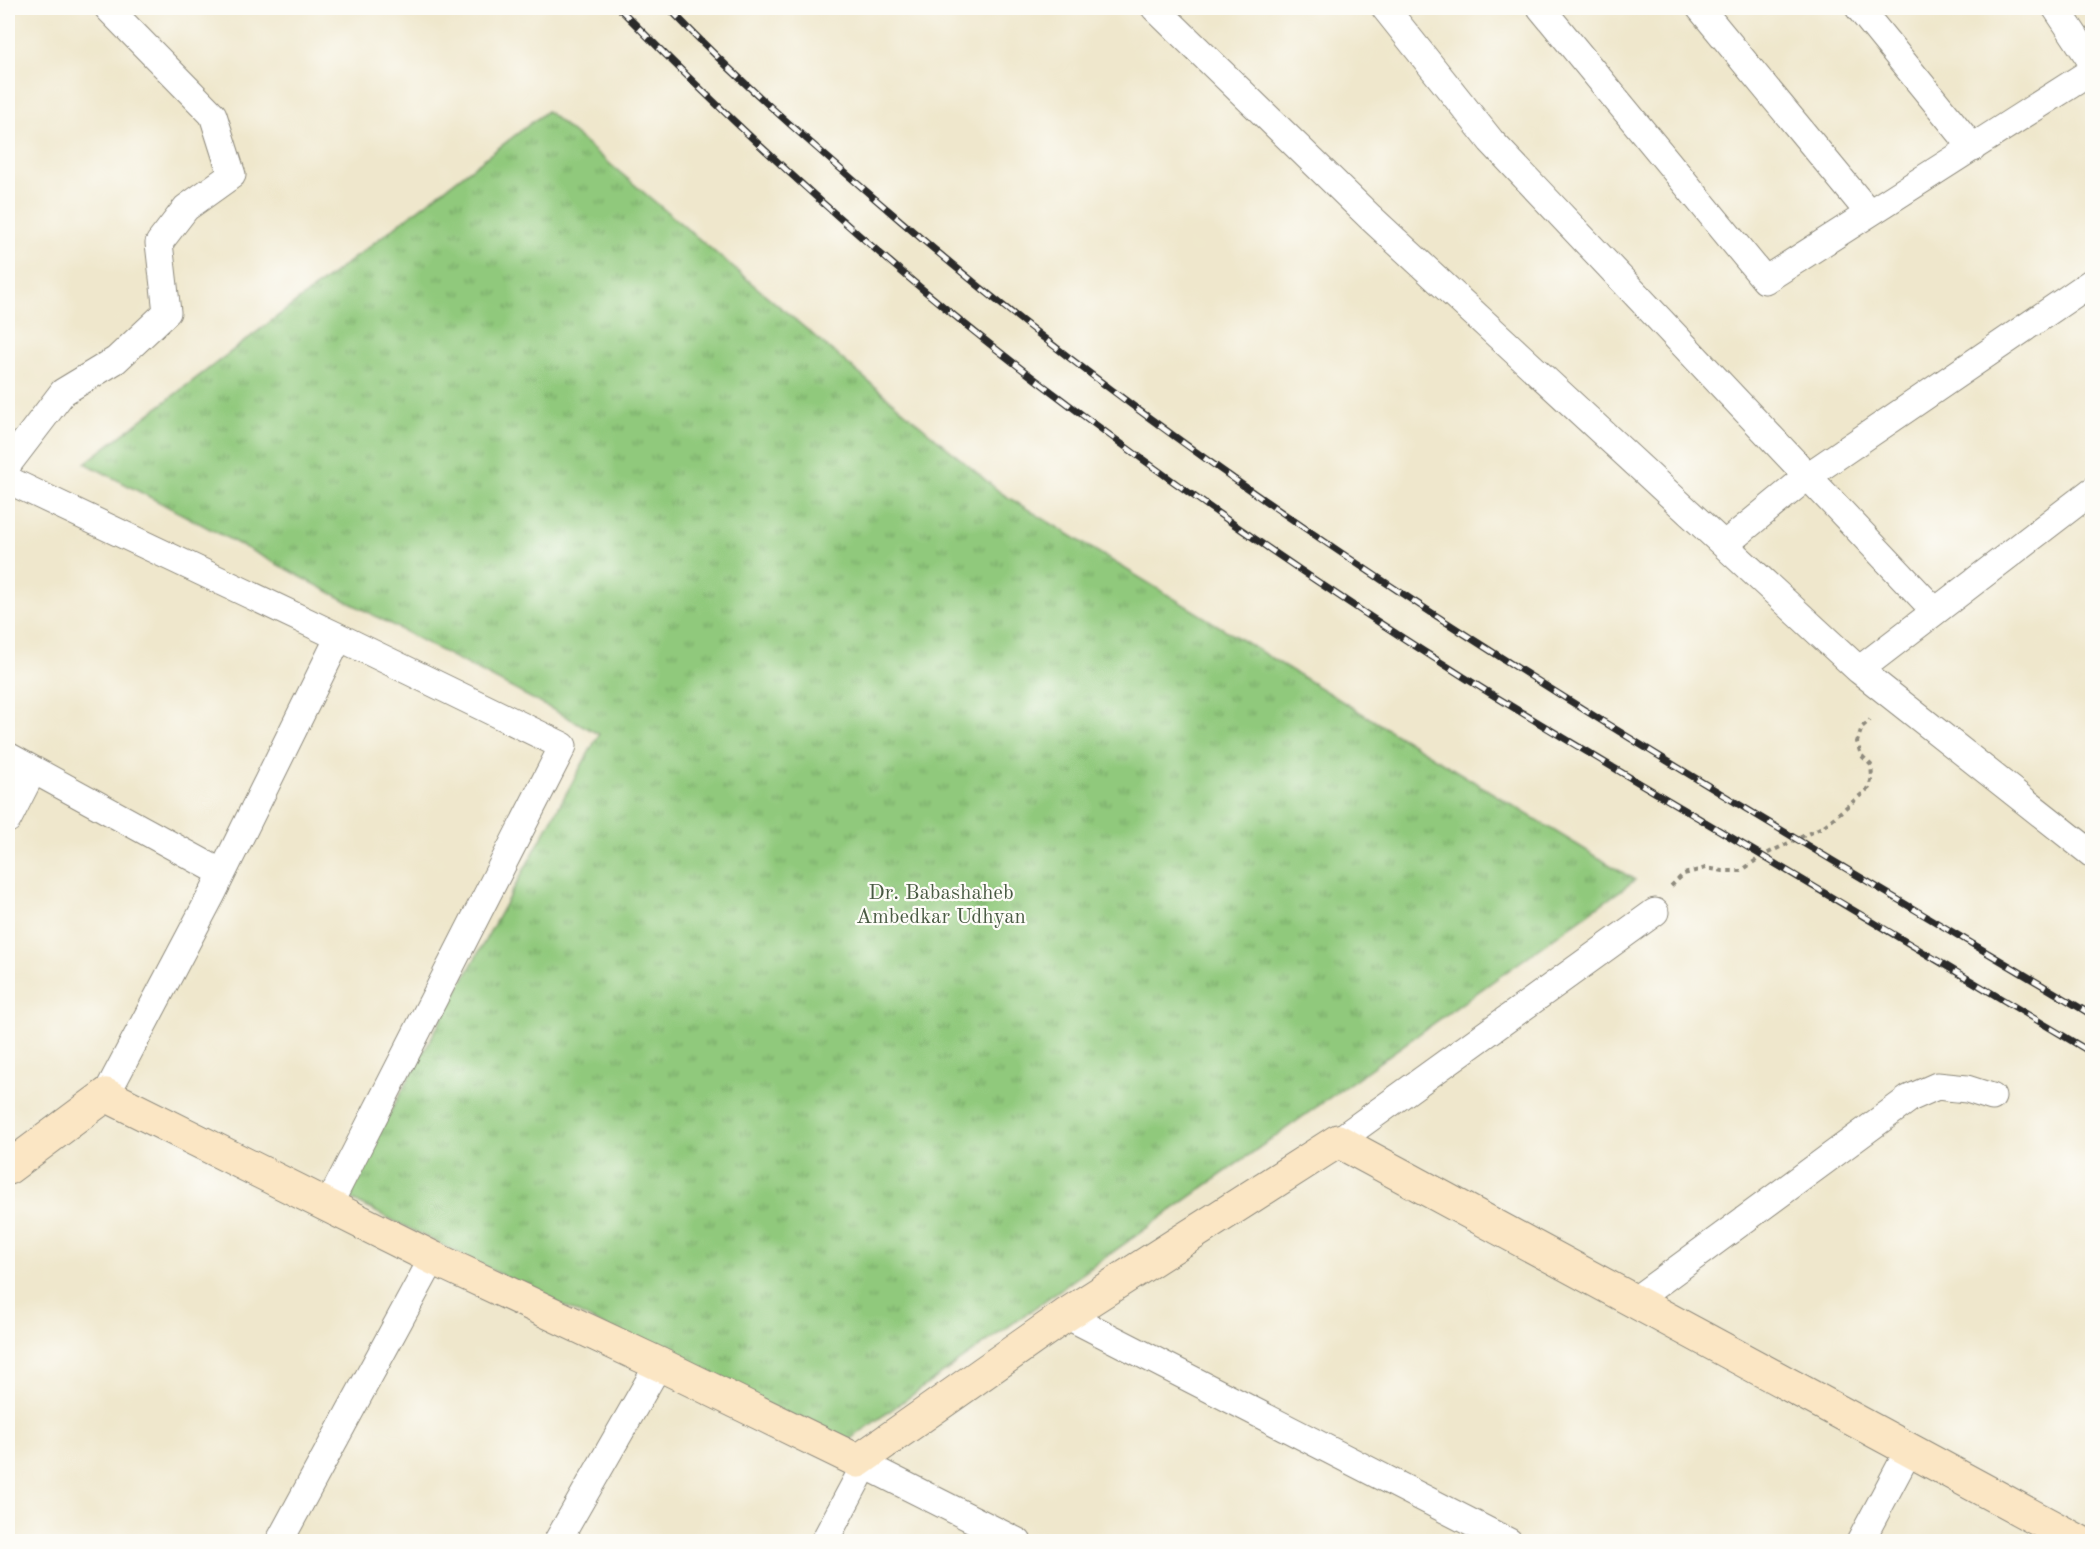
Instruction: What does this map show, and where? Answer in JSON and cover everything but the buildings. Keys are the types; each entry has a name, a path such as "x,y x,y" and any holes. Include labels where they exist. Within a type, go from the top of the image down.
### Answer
{"street":[{"path":"8,464 63,392 116,360 167,312 159,243 186,208 232,175 213,116 108,8"},
{"path":"1155,8 1370,217 1859,670 2092,854"},
{"path":"1385,8 1491,141 1935,611"},
{"path":"1541,8 1765,280 2092,71"},
{"path":"1700,8 1869,213"},
{"path":"1859,8 1972,148"},
{"path":"2065,11 2092,62"},
{"path":"1724,544 1808,476 2092,282"},
{"path":"8,480 563,746 328,1206"},
{"path":"1859,670 2092,491"},
{"path":"8,1168 106,1095 222,873 339,637"},
{"path":"8,756 222,873"},
{"path":"8,819 33,770"},
{"path":"824,1542 862,1463 1066,1315 1338,1142 1654,912"},
{"path":"1634,1301 1910,1098 1937,1086 1967,1089 1992,1097"},
{"path":"106,1095 434,1258 862,1463 1018,1542"},
{"path":"1338,1142 2080,1542"},
{"path":"279,1542 434,1258"},
{"path":"1066,1315 1509,1542"},
{"path":"556,1542 659,1364"},
{"path":"1860,1542 1909,1450"}],"path":[{"path":"1654,912 1667,890 1684,874 1706,868 1741,871 1762,856 1824,826 1869,788 1872,777 1871,765 1861,755 1857,742 1863,727 1894,698"}],"green space":[{"name":"Dr. Babashaheb Ambedkar Udhyan","path":"547,111 1001,493 1635,880 842,1445 344,1196 599,734 85,463"}],"railway":[{"path":"619,8 771,156 930,296 1040,383 1197,499 1304,573 1467,679 2092,1053"},
{"path":"669,8 748,86 888,210 1028,326 1173,435 1321,539 1472,639 1626,736 2092,1015"}]}
